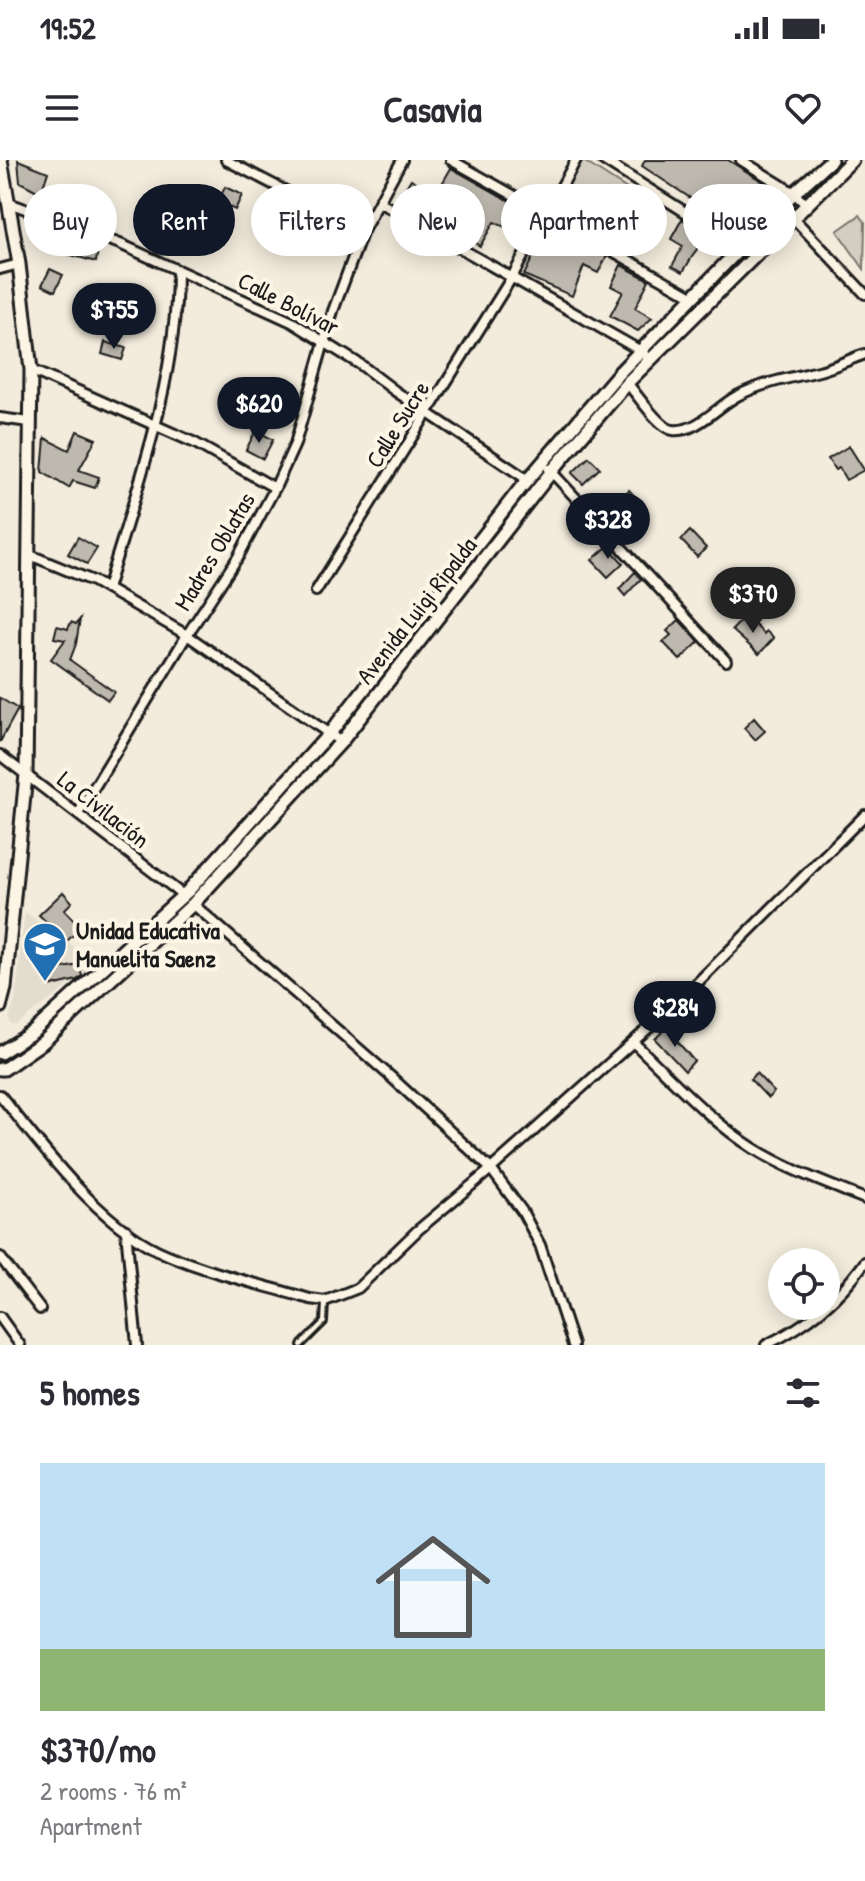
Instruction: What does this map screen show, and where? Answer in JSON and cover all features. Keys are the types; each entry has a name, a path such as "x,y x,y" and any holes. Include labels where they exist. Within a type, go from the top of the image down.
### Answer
{"street":[{"path":"0,1007 5,988 26,775 31,370 19,264 1,160"},
{"path":"226,160 242,164 278,184"},
{"name":"Madres Oblatas","path":"374,211 402,160"},
{"path":"451,160 501,188"},
{"name":"Calle Sucre","path":"563,184 576,160"},
{"path":"603,160 683,211"},
{"path":"741,160 780,184"},
{"name":"Avenida Luigi Ripalda","path":"796,191 831,160"},
{"name":"Avenida Luigi Ripalda","path":"796,215 852,160"},
{"path":"796,195 806,205"},
{"path":"379,202 646,355"},
{"name":"Calle Bolívar","path":"9,203 120,244 292,322 528,480"},
{"path":"796,219 865,294"},
{"name":"Madres Oblatas","path":"78,814 238,557 275,488 295,444 324,341 354,256"},
{"name":"Calle Sucre","path":"316,591 524,256"},
{"path":"621,256 694,297"},
{"name":"Avenida Luigi Ripalda","path":"0,1069 43,1042 188,900 341,742 547,467 694,297 734,256"},
{"name":"Avenida Luigi Ripalda","path":"0,1053 33,1032 188,900 330,733 528,480 547,467 627,383 646,355 752,256"},
{"path":"0,269 19,264"},
{"path":"107,589 168,374 178,295 177,271"},
{"path":"627,383 664,427 679,430 692,427 750,389 770,381 822,370 865,354"},
{"path":"31,370 195,443 275,488"},
{"path":"0,418 29,422"},
{"path":"547,467 726,661"},
{"path":"30,555 93,581 187,635 341,742"},
{"name":"La Civilación","path":"0,755 188,900 390,1076 491,1169 522,1211 540,1245 573,1345"},
{"path":"0,1095 35,1142 90,1200 126,1230 166,1255 325,1301 358,1288 418,1230 681,999 865,815"},
{"path":"633,1042 703,1108 752,1147 806,1175 865,1199"},
{"path":"126,1230 137,1345"},
{"path":"0,1257 40,1309"},
{"path":"766,1345 821,1312 837,1298 865,1262"},
{"path":"0,1317 20,1345"}],"lane":[{"path":"301,1345 324,1322 325,1301"}],"shaded area":[{"path":"576,160 582,160 619,184 563,184"},
{"path":"860,215 865,222 864,269 837,231"},
{"name":"Unidad Educativa Manuelita Saenz","path":"25,912 97,964 17,1025 11,1025 9,1018 15,1001"}],"building":[{"path":"18,160 48,172 44,184 20,182"},
{"path":"645,160 728,160 767,184 683,184 683,193 642,166"},
{"path":"451,168 479,184 442,184"},
{"path":"485,187 501,196 501,225 494,222 485,237"},
{"path":"235,192 242,195 235,210"},
{"path":"682,219 683,246 671,239"},
{"path":"683,246 683,256 693,256 683,272 672,266"},
{"path":"74,256 97,256 96,262"},
{"path":"533,256 607,256 598,273 584,266 572,296 524,275"},
{"path":"621,265 649,280 635,308 652,318 638,331 610,316 623,292 611,286"},
{"path":"50,269 63,275 55,291 42,285"},
{"path":"105,342 126,348 122,360 102,354"},
{"path":"256,430 273,440 263,459 246,450"},
{"path":"77,431 96,439 79,470 99,477 95,488 73,481 69,488 42,472 45,438 69,450"},
{"path":"849,446 864,470 846,480 839,468 835,470 828,459"},
{"path":"589,457 600,468 583,484 572,473"},
{"path":"629,490 637,499 621,515 612,506"},
{"path":"690,531 706,548 697,557 681,540"},
{"path":"78,537 97,548 87,564 68,554"},
{"path":"608,546 623,563 608,577 592,560"},
{"path":"635,572 641,579 625,596 619,589"},
{"path":"746,616 764,634 766,631 774,638 759,654 732,630"},
{"path":"80,619 70,660 114,692 108,700 51,659 65,640 54,638 57,626 68,629 71,622 76,624"},
{"path":"679,620 699,642 680,660 663,642 671,635 667,631"},
{"path":"0,698 18,709 0,742"},
{"path":"754,718 765,731 755,740 744,728"},
{"path":"63,892 72,902 64,910 81,928 67,941 39,915"},
{"path":"79,965 82,976 77,980 52,986 48,971"},
{"path":"666,1028 694,1061 685,1071 655,1039"},
{"path":"756,1073 774,1092 768,1098 750,1079"}],"place":[{"name":"Unidad Educativa Manuelita Saenz","path":"45,983"}]}
